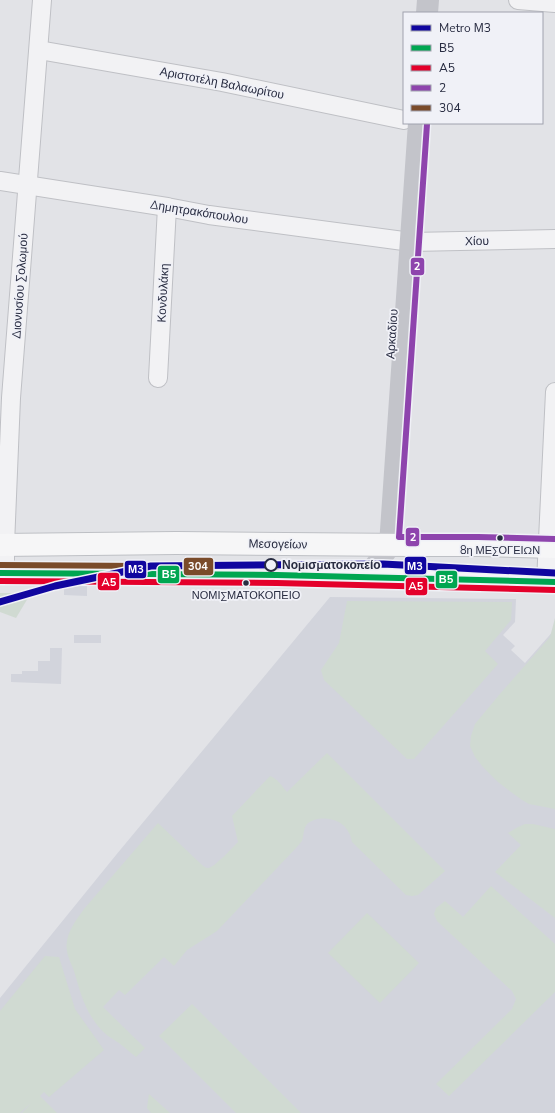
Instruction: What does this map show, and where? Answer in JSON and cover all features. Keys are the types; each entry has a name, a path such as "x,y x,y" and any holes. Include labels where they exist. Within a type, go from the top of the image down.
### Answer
{"main road":[{"name":"Μεσογείων","path":"2,545 169,543 478,545 551,547"},
{"path":"2,573 277,575 550,582"}],"street":[{"name":"Διονυσίου Σολωμού","path":"2,573 6,398 28,185 42,0"},
{"path":"416,12 417,0"},
{"path":"427,12 428,0"},
{"path":"518,0 555,3"},
{"name":"Αριστοτέλη Βαλαωρίτου","path":"38,50 222,82 403,120"},
{"name":"Αρκαδίου","path":"383,545 405,242 409,124"},
{"name":"Αρκαδίου","path":"405,242 420,124"},
{"name":"Δημητρακόπουλου","path":"0,181 209,215 405,242"},
{"name":"Κονδυλάκη","path":"158,378 167,207"},
{"name":"Χίου","path":"405,242 555,239"},
{"path":"550,582 555,392"},
{"path":"367,578 383,545"}],"shaded area":[{"path":"64,586 87,586 87,596 64,595"},
{"path":"0,593 31,593 16,618 0,612"},
{"path":"330,597 516,599 515,622 503,635 515,646 511,650 525,663 555,629 555,1113 0,1113 0,998 116,855"},
{"path":"347,601 512,602 511,620 485,651 498,664 414,759 407,759 324,680 321,670 339,643"},
{"path":"555,618 555,809 529,804 511,792 483,767 475,757 470,746 471,736 475,724 550,637"},
{"path":"74,635 101,635 101,643 74,643"},
{"path":"50,648 62,648 61,684 11,682 11,674 22,674 22,671 38,671 38,661 50,661"},
{"path":"327,753 445,871 418,895 406,895 352,842 350,834 339,822 329,819 319,819 308,823 304,829 302,841 298,846 217,931 187,950 174,966 164,957 125,995 119,990 103,1007 145,1048 136,1057 108,1036 93,1020 89,1013 68,956 67,941 74,924 84,909 158,823 202,865 207,868 211,867 238,842 232,816 270,776 278,781 287,792"},
{"path":"525,824 533,824 555,829 555,918 495,872 521,845 508,833"},
{"path":"491,886 555,944 555,992 449,1096 436,1084 512,1009 516,999 512,991 437,921 434,914 436,908 445,901 463,917"},
{"path":"367,913 419,963 380,1003 328,953"},
{"path":"45,956 59,957 75,1009 104,1050 49,1097 44,1092 40,1096 57,1113 22,1113 31,1103 20,1113 0,1113 0,1011"},
{"path":"192,1004 301,1113 236,1113 159,1036"},
{"path":"149,1094 170,1113 151,1113 147,1108"}],"metro line":[{"name":"Μ3","path":"0,602 55,586 151,566 383,564 555,573"}],"transit line":[{"name":"2","path":"427,124 399,537 555,539"},
{"name":"304","path":"0,565 277,567"},
{"name":"Β5","path":"0,573 277,575 555,582"},
{"name":"A5","path":"0,581 277,583 555,590"}],"place":[{"name":"8η ΜΕΣΟΓΕΙΩΝ","path":"500,538"},
{"name":"Νομισματοκοπείο","path":"271,565"},
{"name":"ΝΟΜΙΣΜΑΤΟΚΟΠΕΙΟ","path":"246,583"}]}
